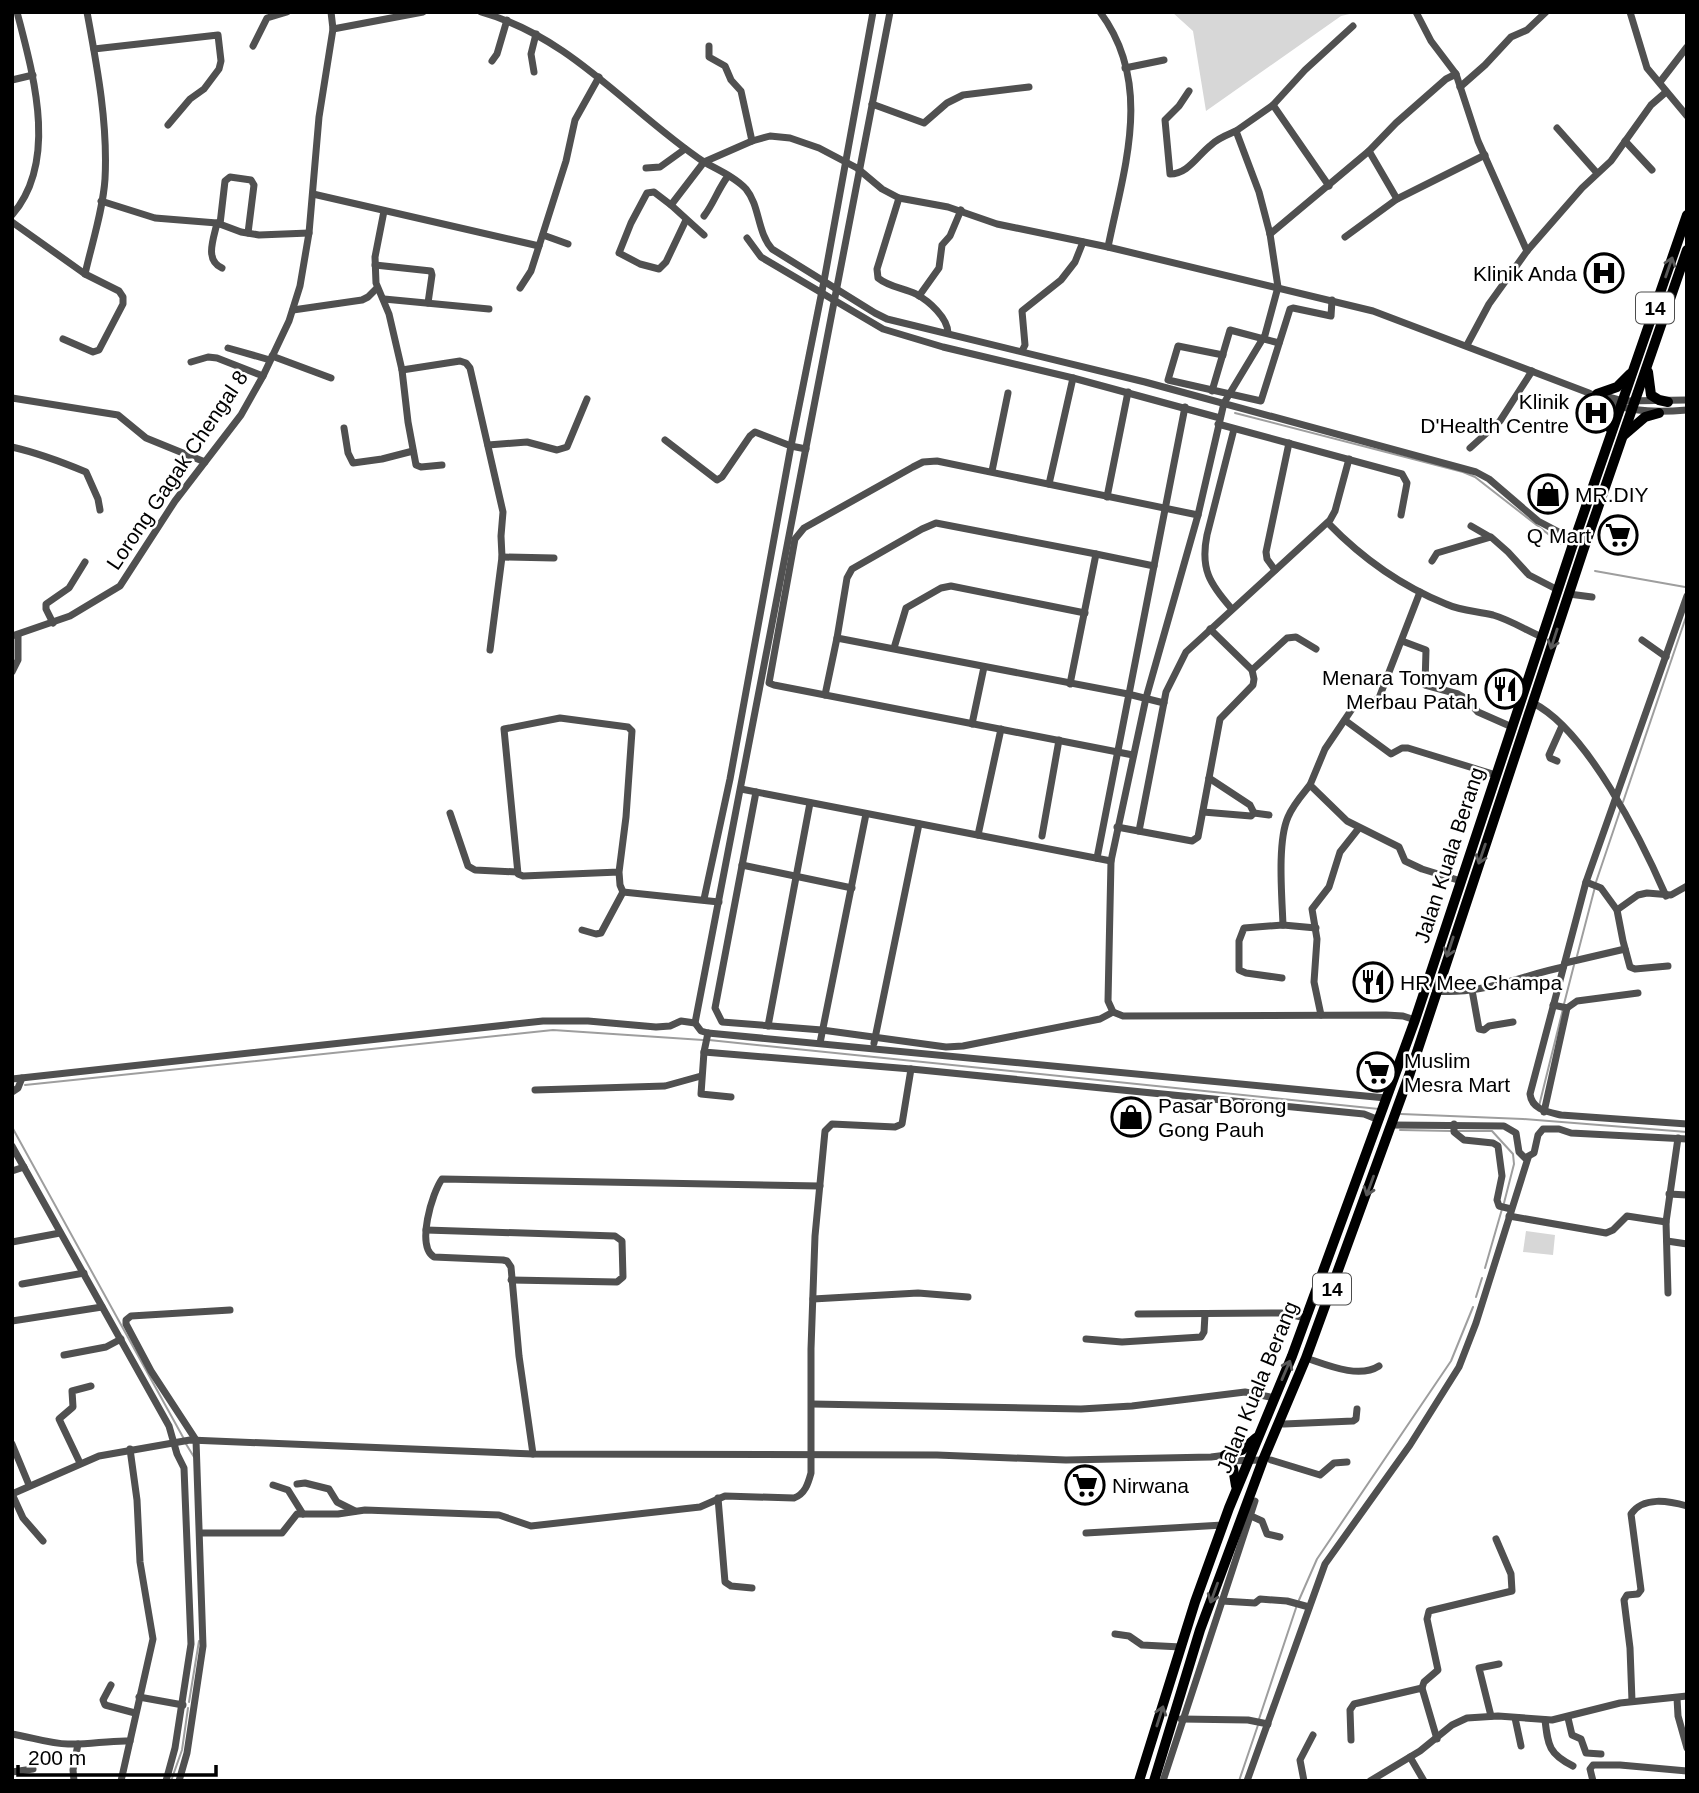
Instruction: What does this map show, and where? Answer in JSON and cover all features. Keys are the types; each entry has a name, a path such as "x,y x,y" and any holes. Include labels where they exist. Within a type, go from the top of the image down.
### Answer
{"highway":[{"name":"Jalan Kuala Berang","path":"1154,1781 1178,1719 1205,1631 1246,1516 1398,1106 1436,991 1463,885 1496,775 1542,637 1563,592 1622,437 1635,366 1687,215"},
{"name":"Jalan Kuala Berang","path":"1139,1781 1181,1647 1235,1492 1306,1318 1463,885 1533,703 1574,540 1608,441 1648,366 1687,250"},
{"path":"1608,441 1610,422 1597,396 1617,387 1635,366"},
{"path":"1648,366 1651,395 1668,402"},
{"path":"1622,437 1645,417 1659,412"},
{"name":"Jalan Kuala Berang","path":"1246,1516 1255,1501 1267,1458 1284,1424 1289,1399"},
{"path":"1235,1492 1236,1475 1225,1458 1248,1447 1260,1433"}],"street":[{"path":"12,215 33,179 39,157 33,75 17,12"},
{"path":"85,274 105,180 105,140 87,12"},
{"path":"253,46 268,17 284,15 287,12"},
{"name":"Lorong Gagak Chengal 8","path":"15,636 71,616 120,586 201,459 241,415 263,376 293,310 300,286 305,234 313,194 318,117 333,29 331,12"},
{"path":"333,29 423,12"},
{"path":"481,12 507,20 559,47 685,149 729,176 747,191 762,248"},
{"path":"704,899 730,779 873,12"},
{"path":"890,12 806,449 767,669 768,680 774,685 1133,755"},
{"path":"1100,12 1120,44 1131,92 1131,132 1108,247"},
{"path":"1416,12 1430,41 1456,74 1485,155 1527,250"},
{"path":"1460,87 1511,37 1527,30 1546,12"},
{"path":"1630,12 1647,68 1687,116"},
{"path":"492,61 497,54 507,20"},
{"path":"1189,91 1165,120 1170,174 1178,173 1191,165 1211,144 1236,131 1273,105 1353,26"},
{"path":"12,31 21,29"},
{"path":"94,49 218,34 219,69 204,89 190,99 168,125"},
{"path":"534,72 531,54 536,34"},
{"path":"709,46 709,57 725,66 741,91 752,141"},
{"path":"1660,82 1687,47"},
{"path":"1125,68 1164,60"},
{"path":"1270,234 1369,151 1396,122 1446,79 1456,74"},
{"path":"12,80 33,75"},
{"path":"520,288 531,271 543,236 566,161 575,120 599,77"},
{"path":"872,104 924,123 947,103 963,95 1028,87"},
{"path":"1467,345 1489,304 1527,250 1611,161 1651,105 1666,92"},
{"path":"1273,105 1329,186"},
{"path":"1557,128 1597,173"},
{"path":"1113,1012 1108,994 1111,861 1133,755 1146,698 1198,515 1219,421 1226,399 1263,338 1278,287 1270,234 1259,192 1236,131"},
{"path":"671,205 704,162 752,141 771,136 790,138 819,148 858,169 899,198 961,210 997,224 1108,247 1332,300 1390,317 1597,396 1659,412 1687,410"},
{"path":"1625,141 1652,170"},
{"path":"646,168 655,169 685,149"},
{"path":"1369,151 1397,199"},
{"path":"1345,237 1397,199 1485,155"},
{"path":"704,216 711,207 716,192 729,176"},
{"path":"222,268 214,264 212,256 225,181 230,177 251,180 254,185 248,233"},
{"path":"686,220 666,262 659,269 653,270 620,254 619,248 647,193 654,192 704,235"},
{"path":"313,194 539,246"},
{"path":"899,198 877,273 878,278 919,296 941,316 953,340"},
{"path":"101,201 155,218 219,223 226,228 248,233 305,234"},
{"path":"919,296 939,268 942,245 950,236 961,210"},
{"path":"384,211 375,265 377,288 384,299 402,370 413,451 418,467 442,465"},
{"path":"12,222 85,274 119,291 123,297 123,304 99,350 93,352 63,339"},
{"path":"543,236 568,244"},
{"path":"747,238 822,287 887,319 1073,378 1185,407 1234,429 1405,476 1407,483 1401,515"},
{"path":"1022,351 1025,345 1022,312 1061,280 1075,262 1083,242"},
{"path":"762,248 778,254 822,287"},
{"path":"375,265 431,271 428,303"},
{"path":"293,310 362,300 377,288"},
{"path":"835,294 883,329 1022,351 1226,399 1476,472 1538,521 1574,540"},
{"path":"384,299 489,309"},
{"path":"1223,355 1181,345 1177,347 1168,380 1212,391 1226,399 1259,402 1263,400 1292,308 1331,316 1332,300"},
{"path":"1212,391 1230,330 1279,343"},
{"path":"228,348 331,377"},
{"path":"191,362 212,357 263,376"},
{"path":"402,370 460,361 468,364 503,512 502,557 490,650"},
{"path":"1470,448 1504,416 1532,371"},
{"path":"1049,484 1073,378"},
{"path":"1107,496 1128,392"},
{"path":"992,471 1008,393"},
{"path":"12,398 118,415 146,438 201,459"},
{"path":"488,445 527,442 557,450 567,447 587,399"},
{"path":"1628,405 1687,400"},
{"path":"1097,858 1185,407"},
{"path":"344,428 348,453 353,463 413,451"},
{"path":"1231,608 1209,579 1205,553 1207,535 1234,429"},
{"path":"665,440 717,480 755,432 806,449"},
{"path":"1275,570 1267,559 1266,552 1289,443"},
{"path":"12,447 46,455 61,464 86,471 100,510"},
{"path":"1139,831 1168,686 1185,653 1231,608 1328,523 1335,512 1349,459"},
{"path":"695,1023 741,789 795,539 800,531 923,463 937,461 1198,515"},
{"path":"1328,523 1374,565 1420,592 1458,608 1505,620 1542,637"},
{"path":"825,695 847,578 852,569 933,524 977,530 1154,566"},
{"path":"1471,526 1508,552 1529,575 1563,592 1591,597"},
{"path":"1432,561 1437,553 1490,537"},
{"path":"1070,684 1096,554"},
{"path":"502,557 554,558"},
{"path":"53,622 46,604 69,587 85,562"},
{"path":"894,648 906,608 946,586 1085,613"},
{"path":"1283,925 1285,825 1295,804 1310,785 1325,749 1354,706 1370,704 1379,698 1420,592"},
{"path":"1544,1112 1569,963 1588,882 1686,598"},
{"path":"1117,827 1195,840 1198,837 1220,719 1253,685 1254,679 1252,670 1210,629"},
{"path":"12,672 19,660 15,636"},
{"path":"1252,670 1287,638 1296,637 1315,649"},
{"path":"836,638 1164,703"},
{"path":"1642,640 1666,657"},
{"path":"1402,641 1426,650 1425,685 1458,694 1478,712 1513,727"},
{"path":"972,724 984,667"},
{"path":"1533,703 1542,707 1562,726 1617,797 1666,896"},
{"path":"517,872 504,729 566,718 628,727 633,734 619,872 624,892"},
{"path":"1346,721 1391,754 1408,748 1496,775"},
{"path":"1557,761 1549,755 1562,726"},
{"path":"978,835 1001,729"},
{"path":"1042,836 1059,740"},
{"path":"1209,778 1250,805 1254,813"},
{"path":"1310,785 1343,818 1397,845 1404,859 1412,865 1463,885"},
{"path":"741,789 1111,861"},
{"path":"756,792 715,1011 722,1022 822,1030 875,1039 954,1047 1100,1019 1113,1012"},
{"path":"768,1026 810,803"},
{"path":"1203,812 1269,815"},
{"path":"450,813 468,866 475,870 517,872 523,876 619,872"},
{"path":"820,1043 866,814"},
{"path":"873,1049 919,824"},
{"path":"1321,1016 1314,982 1315,928 1312,907 1329,887 1340,852 1359,828"},
{"path":"742,865 852,888"},
{"path":"1588,882 1601,888 1617,910 1632,969 1668,966"},
{"path":"1617,910 1631,898 1644,893 1666,896 1687,886"},
{"path":"624,892 719,902"},
{"path":"582,930 596,934 602,931 624,892"},
{"path":"1282,978 1246,973 1237,967 1238,941 1244,928 1283,925 1315,928"},
{"path":"1436,991 1496,987 1569,963 1625,949"},
{"path":"1472,990 1479,1029 1513,1022"},
{"path":"1637,993 1577,1001 1561,1007 1530,1099 1535,1107 1571,1133 1682,1138 1669,1195 1666,1222 1668,1293"},
{"path":"1113,1012 1123,1016 1386,1014 1415,1020"},
{"path":"12,1079 543,1021 588,1021 656,1027 670,1026 681,1021 695,1023 706,1042 700,1089 702,1095 732,1097"},
{"path":"706,1042 820,1043 1385,1101"},
{"path":"706,1042 911,1069 1196,1096 1364,1114 1379,1118"},
{"path":"200,1533 282,1533 295,1515 365,1510 499,1515 531,1526 700,1507 718,1498 800,1496 809,1482 812,1454 816,1207 826,1127 835,1124 895,1127 902,1124 911,1069"},
{"path":"535,1090 665,1086 701,1076"},
{"path":"12,1092 18,1088 22,1078"},
{"path":"1196,1096 1199,1082"},
{"path":"1392,1123 1454,1128 1510,1127 1516,1133 1519,1154 1528,1158"},
{"path":"1247,1781 1262,1722 1302,1605 1335,1547 1410,1445 1459,1367 1476,1324 1506,1210 1528,1158 1534,1153 1538,1135 1543,1129 1560,1123 1687,1124"},
{"path":"1454,1128 1464,1140 1498,1146 1502,1173 1497,1200 1506,1210 1606,1233 1627,1216 1666,1222"},
{"path":"12,1146 169,1426 185,1474 191,1644 178,1760 179,1781"},
{"path":"12,1171 23,1167"},
{"path":"533,1454 522,1383 511,1267 503,1260 431,1256 425,1247 426,1230 440,1181 444,1178 820,1186"},
{"path":"1669,1195 1687,1195"},
{"path":"426,1230 615,1236 622,1241 623,1277 617,1282 511,1280"},
{"path":"12,1242 60,1233"},
{"path":"1667,1241 1687,1244"},
{"path":"22,1284 84,1273"},
{"path":"813,1299 918,1293 968,1297"},
{"path":"12,1321 102,1307"},
{"path":"166,1781 178,1760 203,1646 200,1533 193,1440 151,1371 126,1320 131,1316 230,1310"},
{"path":"1138,1314 1283,1313 1306,1318"},
{"path":"1086,1339 1126,1342 1200,1337 1204,1332 1205,1314"},
{"path":"64,1355 106,1347 121,1339"},
{"path":"1306,1358 1343,1369 1369,1370 1380,1366"},
{"path":"80,1463 60,1419 73,1406 72,1391 91,1386"},
{"path":"811,1404 1081,1409 1132,1406 1245,1392 1275,1398"},
{"path":"1284,1424 1353,1421 1356,1419 1357,1409"},
{"path":"43,1541 28,1526 12,1494 80,1463 130,1449 193,1440 533,1454 937,1455 1066,1460 1250,1457 1267,1458 1320,1475 1334,1463 1347,1462"},
{"path":"12,1444 29,1485"},
{"path":"121,1781 152,1649 153,1629 140,1562 137,1500 130,1449"},
{"path":"297,1484 312,1484 329,1489 337,1502 355,1512"},
{"path":"273,1485 288,1490 303,1514"},
{"path":"718,1498 724,1579 730,1586 752,1588"},
{"path":"1632,1701 1630,1648 1623,1600 1627,1595 1639,1593 1641,1590 1631,1514 1634,1509 1658,1500 1687,1506"},
{"path":"1205,1631 1222,1601 1246,1516 1262,1521 1267,1534 1280,1537"},
{"path":"1086,1533 1223,1525"},
{"path":"1437,1739 1422,1688 1424,1682 1438,1671 1427,1619 1429,1611 1512,1591 1511,1574 1496,1539"},
{"path":"1222,1601 1255,1603 1260,1600 1302,1605"},
{"path":"1115,1634 1129,1636 1142,1645 1181,1647"},
{"path":"1491,1716 1479,1668 1499,1664"},
{"path":"111,1685 103,1700 104,1705 135,1713"},
{"path":"1351,1740 1350,1710 1354,1704 1422,1688"},
{"path":"1370,1781 1437,1739 1460,1721 1491,1716 1545,1720 1568,1718 1632,1701 1687,1696"},
{"path":"139,1697 183,1705"},
{"path":"1677,1698 1678,1716 1687,1748"},
{"path":"1515,1718 1521,1746"},
{"path":"1568,1718 1572,1735 1581,1739 1586,1753 1601,1754"},
{"path":"1163,1781 1178,1719 1262,1722"},
{"path":"1545,1720 1548,1742 1554,1754 1573,1766"},
{"path":"12,1734 62,1744 130,1741"},
{"path":"1304,1781 1300,1760 1313,1735"},
{"path":"74,1781 73,1770 78,1744"},
{"path":"1410,1757 1424,1781"},
{"path":"1593,1781 1590,1769 1593,1765 1687,1771"},
{"path":"12,1772 33,1769"}],"shaded area":[{"path":"1172,12 1358,12 1341,16 1206,111 1193,31"},
{"path":"1526,1231 1555,1235 1553,1255 1523,1252"}],"waterway":[{"path":"1235,413 1463,472 1475,477 1561,544"},
{"path":"1595,571 1685,587"},
{"path":"1623,802 1687,614"},
{"path":"1596,882 1620,811"},
{"path":"1577,956 1595,887"},
{"path":"1564,1004 1574,965"},
{"path":"1539,1106 1563,1009"},
{"path":"25,1085 553,1030 703,1040"},
{"path":"709,1040 1379,1109"},
{"path":"1401,1114 1523,1119 1687,1132"},
{"path":"12,1127 184,1439"},
{"path":"1400,1130 1451,1131"},
{"path":"1457,1131 1492,1131 1513,1154 1514,1164 1504,1203"},
{"path":"1485,1268 1502,1209"},
{"path":"1476,1297 1482,1278"},
{"path":"1299,1600 1317,1559 1451,1361 1473,1307"},
{"path":"186,1444 194,1457"},
{"path":"1259,1719 1297,1605"},
{"path":"189,1702 199,1641"},
{"path":"171,1781 182,1750 188,1708"},
{"path":"1239,1781 1258,1725"}],"place":[{"name":"Klinik Anda","path":"1604,273"},
{"name":"Klinik D'Health Centre","path":"1596,413"},
{"name":"MR.DIY","path":"1548,494"},
{"name":"Q Mart","path":"1618,535"},
{"name":"Menara Tomyam Merbau Patah","path":"1505,689"},
{"name":"HR Mee Champa","path":"1373,982"},
{"name":"Muslim Mesra Mart","path":"1377,1072"},
{"name":"Pasar Borong Gong Pauh","path":"1131,1117"},
{"name":"Nirwana","path":"1085,1485"}]}
